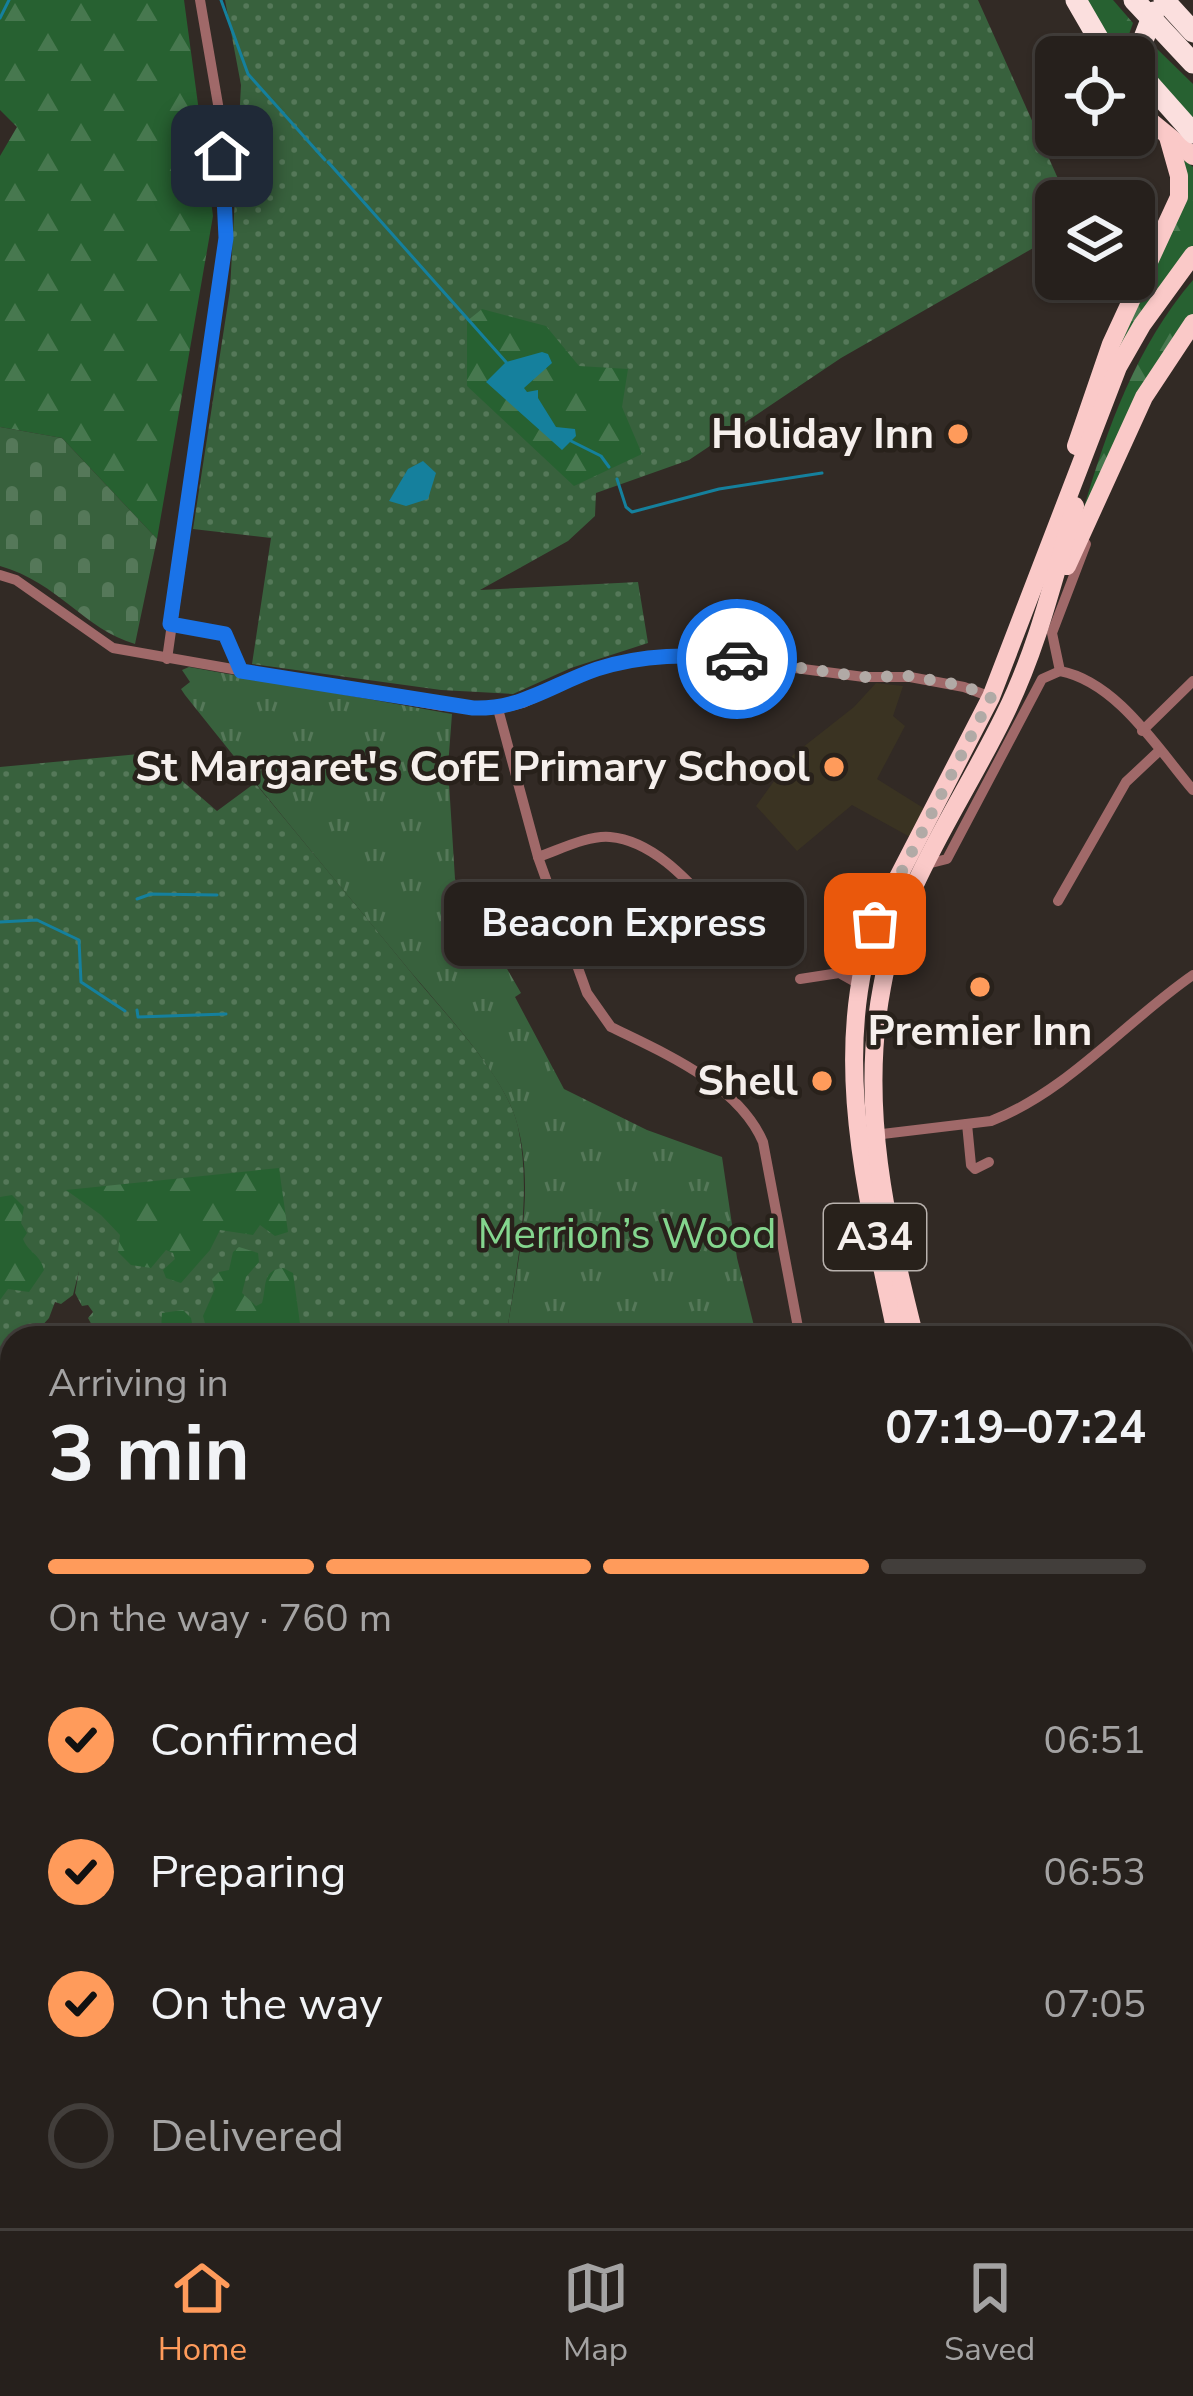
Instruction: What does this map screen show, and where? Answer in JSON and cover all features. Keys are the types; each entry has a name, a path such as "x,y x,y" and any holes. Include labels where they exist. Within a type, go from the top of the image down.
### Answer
{"highway":[{"path":"1076,0 1097,36"},
{"path":"1150,4 1193,32"},
{"path":"1140,36 1150,4"},
{"path":"1150,4 1193,63"},
{"path":"1155,93 1193,133"},
{"path":"1155,123 1193,156"},
{"path":"1063,532 1088,407 1179,197 1179,176 1168,137"},
{"name":"A34","path":"912,1326 886,1216 874,1135 874,1044 893,938 922,865 1005,714 1033,652 1049,603 1063,532 1118,367 1193,255"},
{"name":"A34","path":"895,1326 860,1142 854,1041 859,975 878,916 991,697 1063,532 1120,384 1168,298 1193,267"},
{"path":"1049,603 1144,397 1193,323"},
{"path":"1063,532 1091,519"},
{"path":"893,938 871,986 859,975 888,920 902,915"}],"street":[{"path":"167,659 226,238 220,116 200,0"},
{"path":"1060,671 1052,633 1091,519"},
{"path":"0,575 16,580 113,648 442,706 498,709 596,670 641,658 689,654 864,677 910,676 964,686 991,697"},
{"path":"170,624 225,634 241,671"},
{"path":"922,865 947,859 1042,679 1060,671 1077,674 1100,690 1193,790"},
{"path":"1142,731 1193,681"},
{"path":"506,733 512,706"},
{"path":"498,709 538,857 597,1013 611,1027 719,1089 756,1126 798,1326"},
{"path":"1057,903 1126,782 1159,751"},
{"path":"538,857 609,837 641,847 671,866 729,925"},
{"path":"800,979 859,975"},
{"path":"874,1135 991,1121 1027,1105 1193,975"},
{"path":"968,1124 971,1165 975,1168 989,1162"}],"shaded area":[{"name":"St Margaret's CofE Primary School","path":"876,683 903,686 893,716 905,726 877,779 925,809 910,837 852,805 797,851 756,806 793,755 854,707"}],"green space":[{"path":"0,0 184,0 213,216 157,539 62,438 0,427 0,156 17,127 0,110"},
{"path":"225,0 978,0 1035,127 1035,156 1048,156 1059,180 1035,180 1035,247 841,358 689,460 596,493 595,516 568,541 480,590 638,582 648,643 571,668 513,694 441,690 252,664 271,538 193,529 230,290 241,85"},
{"path":"1081,0 1113,0 1133,23 1128,36 1101,36"},
{"path":"1155,47 1193,84 1193,125 1156,91"},
{"path":"1179,156 1193,167 1193,246 1112,369 1115,346 1137,300 1155,300 1155,264 1179,214"},
{"path":"1193,280 1193,315 1080,521 1100,456 1138,364"},
{"path":"482,309 546,326 579,366 628,369 622,407 642,454 574,486 467,386 467,321"},
{"path":"0,427 62,438 157,539 135,644 101,628 39,583 0,566"},
{"name":"Merrion’s Wood","path":"189,667 452,714 448,767 455,879 521,993 515,997 564,1089 647,1130 722,1157 737,1258 754,1326 508,1326 525,1201 522,1147 509,1101 468,1039 185,695 181,689 190,682 182,670"},
{"path":"150,753 217,811 255,783 458,1028 512,1108 524,1180 508,1326 92,1326 88,1318 93,1312 88,1305 82,1306 75,1293 79,1271 73,1295 61,1304 55,1302 42,1326 0,1326 0,767"},
{"path":"279,1168 288,1232 275,1236 260,1225 253,1235 220,1230 210,1250 181,1283 166,1278 163,1270 175,1259 173,1253 166,1250 151,1268 131,1265 118,1252 120,1235 66,1190"},
{"path":"12,1195 24,1207 21,1223 27,1233 23,1239 44,1270 29,1292 8,1289 0,1300 0,1197"},
{"path":"239,1247 258,1253 259,1262 246,1277 242,1293 256,1306 262,1303 271,1272 283,1268 293,1273 300,1326 206,1326 203,1316 215,1289 212,1279 229,1270"},
{"path":"183,1310 193,1326 161,1326 162,1313"}],"water":[{"path":"542,352 552,363 524,388 538,390 556,427 575,429 576,436 562,450 486,382 506,362"},
{"path":"423,461 436,473 428,499 406,506 389,501 408,469"}],"waterway":[{"path":"0,18 9,0"},
{"path":"221,0 248,74 325,160"},
{"path":"328,162 506,362"},
{"path":"571,441 601,456 609,467"},
{"path":"617,479 632,512 719,489 822,473"},
{"path":"137,899 151,894 217,895"},
{"path":"0,922 37,920 79,940 81,982 125,1011"},
{"path":"137,1010 138,1017 226,1014"}],"way so far":[{"path":"737,659 864,677 910,676 964,686 991,697 875,924"}],"place":[{"name":"Holiday Inn","path":"958,434"},
{"name":"St Margaret's CofE Primary School","path":"834,767"},
{"name":"Beacon Express","path":"875,924"},
{"name":"Premier Inn","path":"980,987"},
{"name":"Shell","path":"822,1081"}],"route":[{"path":"222,156 226,238 170,624 225,634 241,671 473,708 523,703 596,670 641,658 689,654 737,659"}]}
